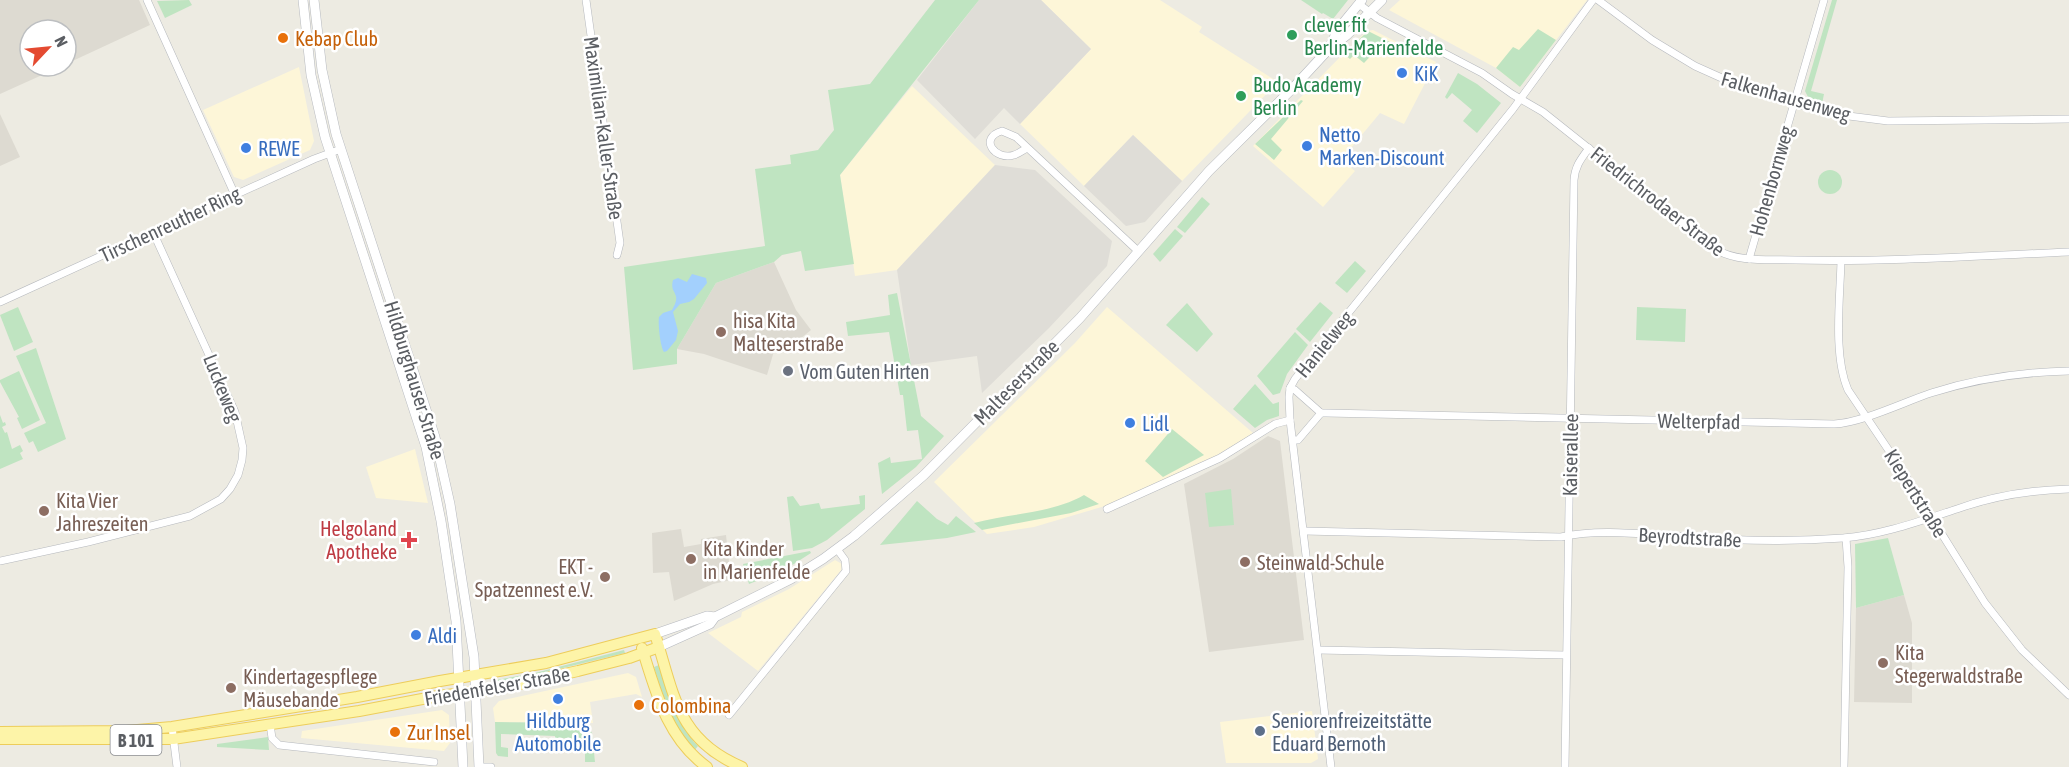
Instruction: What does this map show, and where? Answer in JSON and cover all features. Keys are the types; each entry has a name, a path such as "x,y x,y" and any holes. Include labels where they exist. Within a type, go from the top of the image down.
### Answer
{"main road":[{"name":"Hildburghauser Straße","path":"303,0 311,75 330,153 426,447 434,482 456,621 460,693"},
{"name":"Hildburghauser Straße","path":"314,0 322,70 341,149 435,437 450,504 476,675 479,767"},
{"name":"Malteserstraße","path":"837,549 896,501 941,459 1075,322 1192,189 1328,50 1347,35 1382,0"},
{"name":"Malteserstraße","path":"1328,50 1339,28 1361,2"},
{"name":"Friedenfelser Straße","path":"270,724 568,674 643,653 710,624 715,617 791,579 837,549"},
{"name":"Friedenfelser Straße","path":"173,733 268,711 546,663 639,639 707,616 715,617"},
{"path":"655,634 677,706 687,726 709,750 742,767"},
{"path":"639,639 656,694 672,729 690,754 706,767"},
{"path":"460,693 463,766 479,767"},
{"name":"B 101","path":"0,740 173,733 270,724"},
{"name":"B 101","path":"0,732 173,733"}],"street":[{"path":"147,0 235,195"},
{"name":"Maximilian-Kaller-Straße","path":"585,0 620,243 617,255"},
{"name":"Hanielweg","path":"1331,767 1290,420 1290,388 1519,98 1593,0"},
{"name":"Falkenhausenweg","path":"1598,0 1652,40 1695,66 1744,88 1841,115 1888,121 2069,119"},
{"name":"Hohenbornweg","path":"1749,259 1824,0"},
{"name":"Friedrichrodaer Straße","path":"1361,2 1369,13 1482,73 1543,112 1715,249 1729,256 1749,259 1841,261 2069,252"},
{"path":"1027,148 1014,155 997,154 990,145 991,138 995,133 1009,132 1027,148 1138,251"},
{"name":"Kaiserallee","path":"1565,767 1574,180 1578,162 1589,148"},
{"name":"Tirschenreuther Ring","path":"0,302 341,149"},
{"name":"Luckeweg","path":"0,561 190,516 221,499 238,475 243,448 235,412 153,232"},
{"name":"Kiepertstraße","path":"1841,261 1840,370 1848,390 1900,467 1979,596 2028,656 2069,695"},
{"name":"Welterpfad","path":"1321,413 1834,424 1844,423 1962,385 2016,375 2069,371"},
{"path":"1290,388 1321,413 1298,440 1293,440"},
{"path":"1107,509 1220,458 1275,424 1290,420"},
{"name":"Beyrodtstraße","path":"1304,531 1561,537 1576,533 1641,534 1787,542 1846,538 1895,529 2014,494 2069,489"},
{"path":"1844,767 1848,567 1846,538"},
{"path":"729,715 846,571 845,560 837,549"},
{"path":"1318,650 1566,655"},
{"path":"270,724 272,738 279,745 434,762"},
{"path":"173,733 177,767"},
{"path":"479,767 491,767"}],"shaded area":[{"path":"0,0 139,0 150,25 78,58 78,18 18,18 18,78 35,78 0,94"},
{"path":"979,0 1041,0 1091,49 1020,124 1004,108 975,139 917,80"},
{"path":"1041,0 1160,0 1202,27 1199,32 1278,82 1182,181 1133,135 1084,186 1020,124 1091,49"},
{"path":"1400,0 1587,0 1520,87 1496,68 1389,10"},
{"path":"1373,30 1436,62 1404,124 1380,113 1341,160 1355,171 1323,207 1253,146 1343,54 1367,31"},
{"path":"299,67 314,141 310,150 243,180 234,177 203,110"},
{"path":"912,86 995,165 897,270 855,276 840,175"},
{"path":"0,114 20,157 0,166"},
{"path":"1133,135 1182,181 1145,222 1126,226 1084,186"},
{"path":"995,165 1035,170 1112,241 1107,266 1049,328 982,393 977,356 911,365 897,270"},
{"path":"774,262 796,310 811,330 800,339 777,348 774,345 769,348 774,351 767,375 704,354 677,349 716,283"},
{"path":"1107,307 1253,433 1216,456 1182,473 1105,506 1034,527 987,534 934,482 1075,343"},
{"name":"Steinwald-Schule","path":"1268,436 1280,441 1304,640 1209,652 1184,484 1233,459"},
{"path":"415,449 428,503 376,498 366,467"},
{"name":"Kita Kinder in Marienfelde","path":"681,529 684,547 701,544 701,539 726,535 731,580 713,584 674,601 669,572 653,573 652,533"},
{"path":"835,560 842,564 841,570 758,671 708,633 741,617 742,612 789,589"},
{"name":"Kita Stegerwaldstraße","path":"1904,595 1912,623 1912,703 1854,702 1856,608"},
{"name":"Hildburg Automobile","path":"628,673 636,677 642,697 636,694 590,702 593,723 495,722 493,708 499,701"},
{"path":"442,710 449,715 450,743 444,751 301,738 302,731"},
{"path":"1312,711 1318,759 1311,763 1226,763 1220,722"}],"green space":[{"path":"189,0 192,5 165,18 157,1"},
{"path":"935,0 979,0 840,175 854,264 805,271 801,251 782,255 774,262 716,283 677,349 677,364 633,370 624,267 765,246 755,169 791,164 790,155 818,150 834,130 828,90 870,84"},
{"path":"1301,0 1348,0 1333,19"},
{"path":"1832,0 1837,0 1811,91 1824,94 1822,104 1810,101 1805,91"},
{"path":"1538,29 1556,40 1520,87 1496,68 1513,47 1519,50"},
{"path":"1368,31 1392,43 1390,45 1384,42 1364,63 1354,55 1350,59 1344,54"},
{"path":"1458,73 1477,84 1501,103 1477,133 1463,121 1472,110 1452,93 1447,99 1445,97"},
{"path":"1301,100 1303,101 1271,139 1282,150 1274,160 1255,144"},
{"path":"1830,170 1835,171 1841,177 1841,187 1835,193 1830,194 1825,193 1819,187 1818,182 1819,177 1825,171"},
{"path":"1202,197 1210,204 1185,233 1177,227"},
{"path":"1175,229 1183,236 1160,262 1153,254"},
{"path":"1355,261 1366,271 1347,293 1335,283"},
{"path":"897,293 921,416 944,436 916,467 882,494 878,463 890,457 891,463 922,459 918,430 907,431 903,395 900,395 889,332 848,336 846,322 890,315 888,295"},
{"path":"1320,302 1333,313 1310,342 1296,329"},
{"path":"1187,303 1213,334 1197,352 1166,325"},
{"path":"18,307 33,342 14,351 0,315"},
{"path":"1637,307 1686,309 1685,342 1636,340"},
{"path":"1295,332 1308,345 1287,374 1280,393 1273,395 1257,376"},
{"path":"36,348 66,439 38,452 33,441 29,443 24,433 46,423 16,356"},
{"path":"19,371 40,420 22,429 17,418 19,417 0,382"},
{"path":"1255,384 1273,404 1279,402 1279,416 1255,428 1233,409"},
{"path":"0,415 3,423 5,422 6,425 2,427 5,433 7,432 12,449 20,445 23,459 0,469"},
{"path":"1172,429 1204,455 1163,477 1145,461"},
{"path":"1231,489 1234,525 1209,527 1205,493"},
{"path":"865,495 865,509 827,540 812,548 793,551 787,497 793,496 800,506 819,503 821,509 860,504 859,496"},
{"path":"1084,495 1099,504 1071,513 982,530 974,523 1044,510"},
{"path":"917,501 937,519 948,525 956,516 976,532 947,538 880,545"},
{"path":"1888,538 1904,595 1856,608 1855,544"},
{"path":"810,551 811,553 786,569 749,584 743,564"},
{"path":"624,650 625,653 497,684 496,680 535,673"},
{"path":"659,665 678,718 698,746 694,751 680,731 666,701 654,667"},
{"path":"495,722 585,723 585,729 592,733 595,762 585,762 585,752 591,752 591,739 555,738 555,736 501,734 501,747 508,748 508,757 498,756"},
{"path":"268,737 269,750 217,747 217,744"}],"water":[{"path":"692,274 706,278 707,283 694,299 680,304 673,312 678,331 676,340 664,352 661,345 659,317 672,310 675,304 673,280 678,278 687,282"}],"place":[{"name":"clever fit Berlin-Marienfelde","path":"1292,35"},
{"name":"Kebap Club","path":"283,38"},
{"name":"KiK","path":"1402,73"},
{"name":"Budo Academy Berlin","path":"1241,96"},
{"name":"Netto Marken-Discount","path":"1307,146"},
{"name":"REWE","path":"246,148"},
{"name":"hisa Kita Malteserstraße","path":"721,332"},
{"name":"Vom Guten Hirten","path":"788,371"},
{"name":"Lidl","path":"1130,423"},
{"name":"Kita Vier Jahreszeiten","path":"44,511"},
{"name":"Helgoland Apotheke","path":"409,540"},
{"name":"Kita Kinder in Marienfelde","path":"691,559"},
{"name":"Steinwald-Schule","path":"1245,562"},
{"name":"EKT - Spatzennest e.V.","path":"605,577"},
{"name":"Aldi","path":"416,635"},
{"name":"Kita Stegerwaldstraße","path":"1883,663"},
{"name":"Kindertagespflege Mäusebande","path":"231,688"},
{"name":"Hildburg Automobile","path":"558,699"},
{"name":"Colombina","path":"639,705"},
{"name":"Seniorenfreizeitstätte Eduard Bernoth","path":"1260,731"},
{"name":"Zur Insel","path":"395,732"}]}
